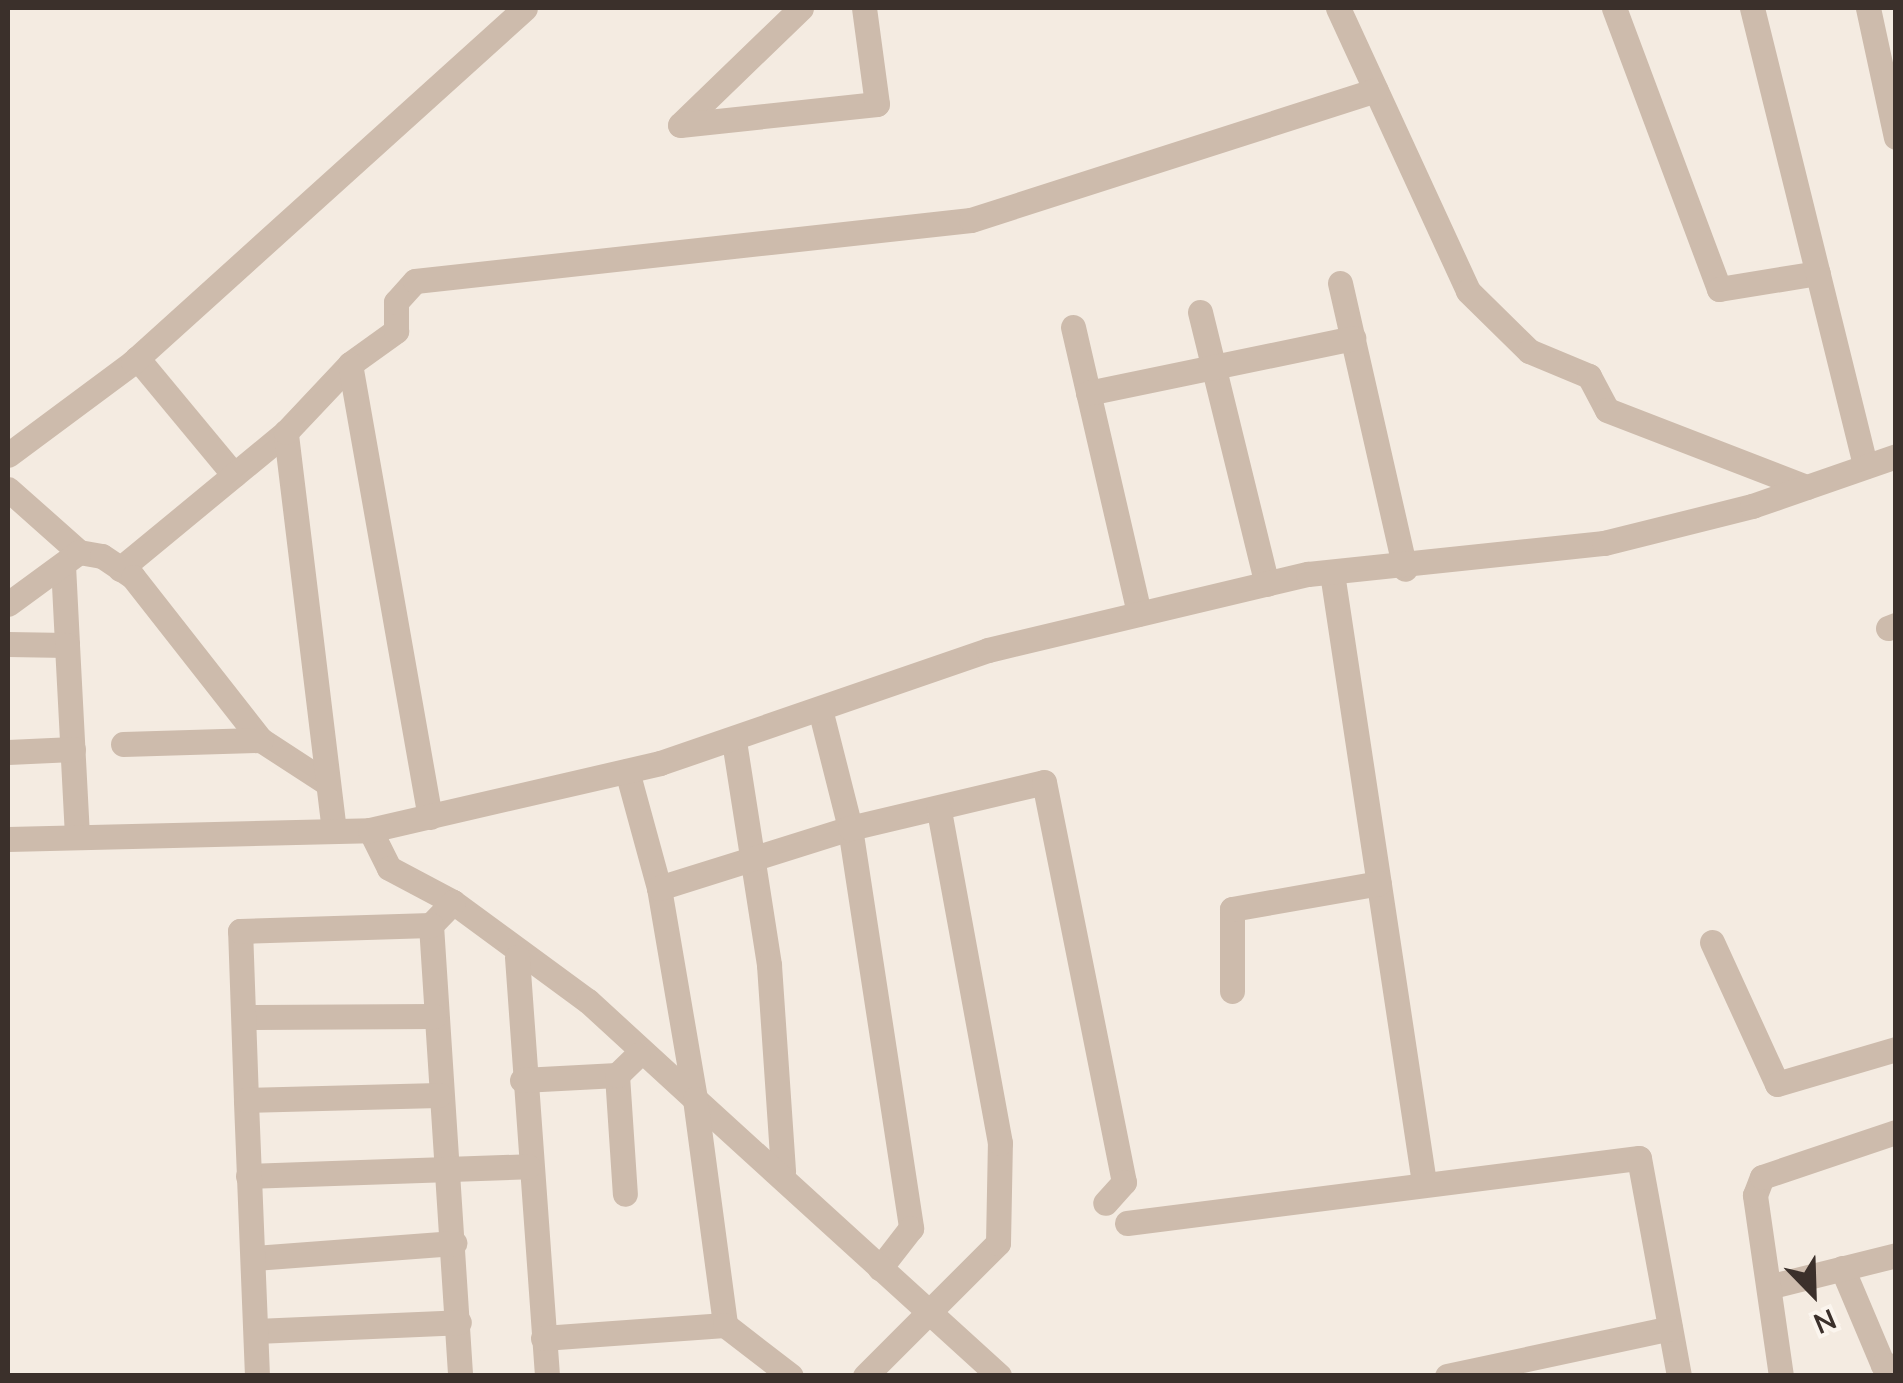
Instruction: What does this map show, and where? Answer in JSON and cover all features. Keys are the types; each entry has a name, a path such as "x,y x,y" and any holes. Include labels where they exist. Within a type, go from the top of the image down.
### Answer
{"street":[{"path":"8,455 137,358 525,8"},
{"path":"800,8 680,126 877,104 864,8"},
{"path":"1338,8 1468,291 1529,351 1589,376 1607,410 1807,487"},
{"path":"1614,8 1719,290 1818,274"},
{"path":"1752,8 1865,466"},
{"path":"1868,8 1896,137"},
{"path":"120,569 286,432 350,364 396,331 396,302 415,281 971,220 1376,90"},
{"path":"1340,283 1406,570"},
{"path":"1200,312 1267,584"},
{"path":"1073,327 1139,614"},
{"path":"1088,392 1352,338"},
{"path":"137,358 234,475"},
{"path":"350,364 430,817"},
{"path":"286,432 334,830"},
{"path":"8,839 370,830 628,772 821,713 988,650 1267,584 1332,573 1406,570 1604,543 1807,487 1895,457"},
{"path":"8,488 71,558 120,569 261,740 328,783"},
{"path":"8,604 71,558"},
{"path":"71,558 68,645 77,837"},
{"path":"1332,573 1424,1182"},
{"path":"8,644 68,645"},
{"path":"821,713 850,828 911,1228 880,1268"},
{"path":"123,744 261,740"},
{"path":"734,741 756,862 783,1172"},
{"path":"8,752 73,749"},
{"path":"628,772 659,888 695,1099 725,1324"},
{"path":"659,888 756,862 850,828 1044,782 1124,1182 1104,1203"},
{"path":"864,1376 932,1316 998,1243 1000,1143 940,809"},
{"path":"370,830 389,868 452,902 518,957 588,1000 638,1055 783,1172 880,1268 999,1376"},
{"path":"1232,991 1232,908 1379,883"},
{"path":"452,902 431,926 460,1376"},
{"path":"257,1376 240,931 431,926"},
{"path":"1712,942 1776,1084 1896,1049"},
{"path":"518,957 522,1080 547,1376"},
{"path":"245,1017 434,1016"},
{"path":"522,1080 617,1074 638,1055"},
{"path":"617,1074 625,1194"},
{"path":"246,1100 439,1094"},
{"path":"1781,1376 1772,1286 1755,1195 1762,1176 1896,1132"},
{"path":"1127,1223 1424,1182 1639,1158 1678,1376"},
{"path":"248,1176 528,1166"},
{"path":"254,1258 454,1244"},
{"path":"1772,1286 1896,1255"},
{"path":"1842,1268 1888,1369"},
{"path":"256,1331 459,1322"},
{"path":"543,1338 725,1324 790,1376"},
{"path":"1447,1376 1670,1328"}]}
